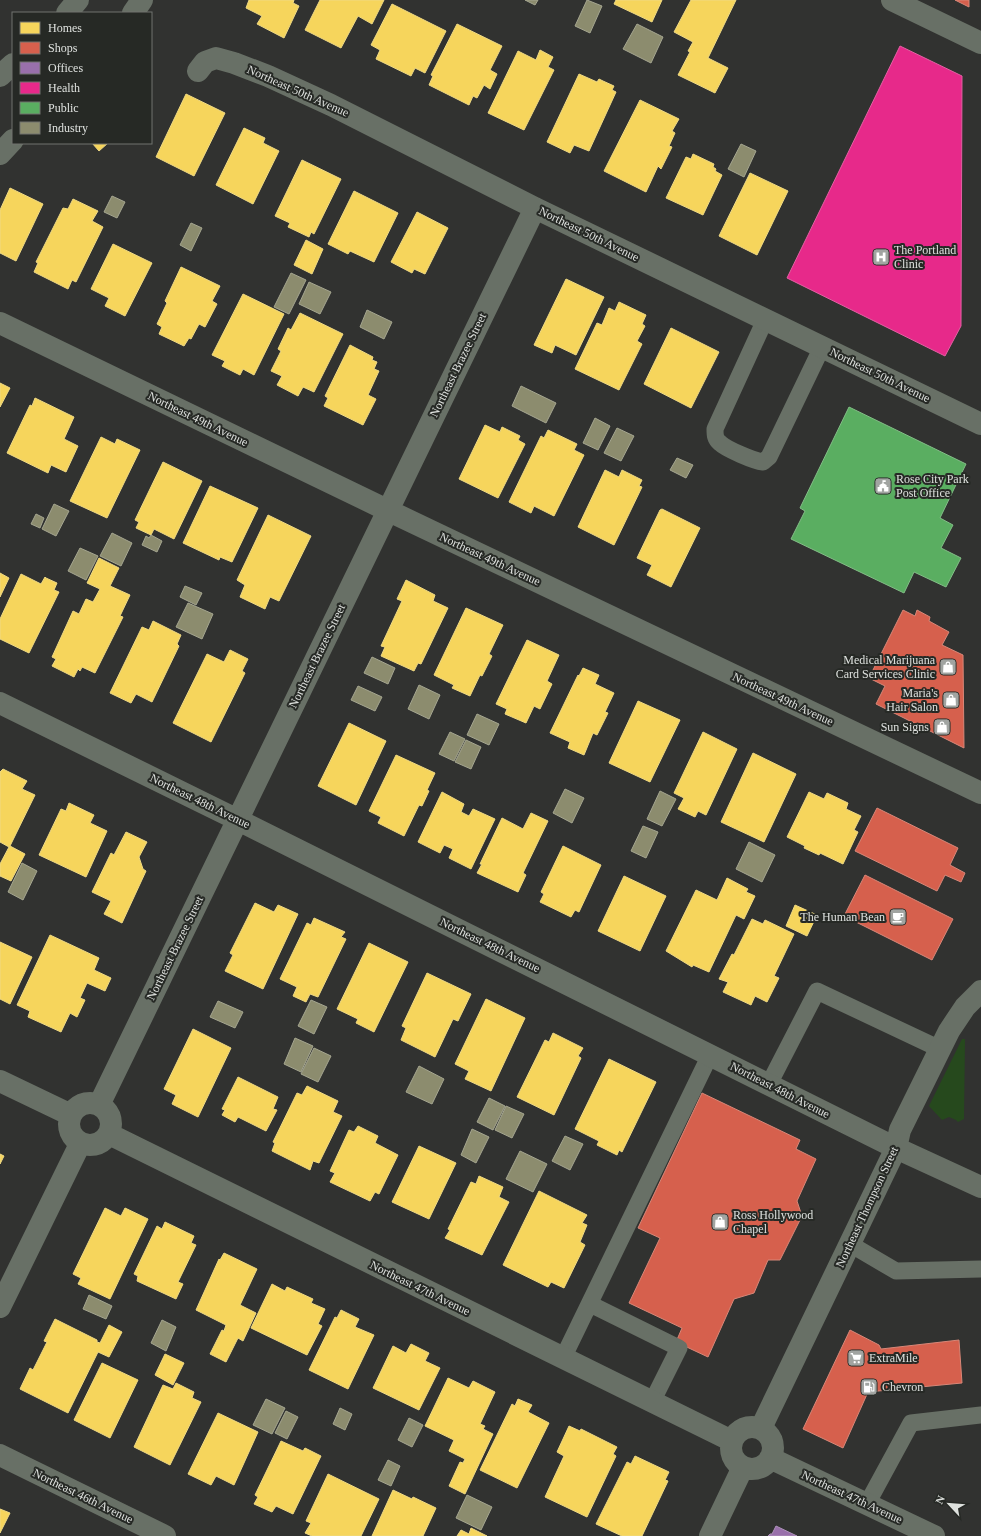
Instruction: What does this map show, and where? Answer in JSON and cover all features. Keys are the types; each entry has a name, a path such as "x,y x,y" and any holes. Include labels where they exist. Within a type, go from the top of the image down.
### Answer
{"street":[{"path":"68,12 78,0"},
{"path":"134,12 142,0"},
{"path":"892,0 981,43"},
{"name":"Northeast 50th Avenue","path":"198,71 205,62 216,58 268,76 331,105 535,208 981,424"},
{"path":"0,76 12,65"},
{"path":"0,154 12,141"},
{"name":"Northeast Brazee Street","path":"98,1105 535,208"},
{"name":"Northeast 49th Avenue","path":"0,324 981,793"},
{"name":"Northeast 48th Avenue","path":"0,703 896,1148 981,1187"},
{"name":"Northeast Thompson Street","path":"761,1428 896,1148 900,1130 940,1049 956,1019 965,1007 981,991"},
{"path":"0,1081 71,1115"},
{"path":"88,1103 98,1105 104,1108 110,1116 111,1124 108,1134 104,1141 99,1144 91,1146 80,1144 74,1139 69,1130 69,1119 76,1108 81,1105 88,1103"},
{"name":"Northeast 47th Avenue","path":"108,1134 732,1441"},
{"path":"0,1307 80,1144"},
{"path":"745,1428 761,1428 771,1439 772,1450 770,1458 766,1464 756,1468 743,1467 732,1456 732,1441 738,1432 745,1428"},
{"name":"Northeast 46th Avenue","path":"0,1455 165,1536"},
{"name":"Northeast 47th Avenue","path":"770,1458 934,1536"},
{"path":"710,1536 743,1467"}],"lane":[{"path":"765,320 715,429 715,437 720,444 755,461 763,462 769,457 822,347"},
{"path":"769,1084 817,991 940,1049"},
{"path":"563,1358 710,1055"},
{"path":"850,1244 896,1271 981,1268"},
{"path":"590,1304 679,1348 652,1402"},
{"path":"867,1504 911,1423 981,1415"}],"green space":[{"path":"962,1039 965,1039 964,1119 958,1122 949,1117 942,1120 929,1106"}],"building: Homes":[{"path":"249,0 294,0 293,3 299,6 284,38 257,24 262,16 246,8"},
{"path":"320,0 384,0 372,24 358,16 341,48 305,30"},
{"path":"616,0 662,0 652,22 614,4"},
{"path":"691,0 736,0 708,58 728,68 715,93 678,75 690,52 688,51 693,42 674,32"},
{"path":"392,4 446,31 425,73 415,68 411,76 376,59 380,50 371,45"},
{"path":"457,24 502,46 490,70 497,74 490,89 484,85 477,98 473,96 469,105 429,85 433,76 431,75"},
{"path":"540,50 553,57 548,67 554,70 524,130 488,113 518,51 536,60"},
{"path":"579,74 597,82 599,79 614,86 612,90 616,92 589,151 574,145 570,153 547,142"},
{"path":"186,94 225,113 194,176 156,157"},
{"path":"640,100 679,119 672,131 675,133 669,146 672,147 661,169 658,166 646,192 604,171"},
{"path":"244,128 265,138 263,143 279,151 253,204 216,185"},
{"path":"93,144 107,144 99,151"},
{"path":"693,154 714,164 713,167 716,169 715,171 722,175 703,215 666,198 686,157 691,159"},
{"path":"302,160 341,179 314,234 311,232 309,237 288,227 290,223 275,216"},
{"path":"750,173 788,191 757,255 719,236"},
{"path":"10,188 43,204 16,261 0,253 0,210"},
{"path":"354,191 398,213 374,262 350,251 348,254 328,244"},
{"path":"73,199 98,211 92,221 103,227 76,282 72,280 68,289 34,272 38,263 36,262 63,208 68,209"},
{"path":"417,212 448,228 425,274 414,269 412,273 391,262"},
{"path":"306,240 323,249 312,274 294,265"},
{"path":"113,244 152,263 125,316 105,306 109,298 91,289"},
{"path":"181,267 220,286 212,301 217,304 205,327 199,324 191,339 189,338 184,346 159,334 162,327 157,324 167,303 165,301"},
{"path":"566,279 604,297 576,355 555,345 552,353 534,345"},
{"path":"243,294 284,314 254,375 243,369 240,375 222,366 225,361 212,355"},
{"path":"619,302 646,315 642,324 645,326 637,341 642,344 619,390 575,369 597,323 602,325 609,308 615,311"},
{"path":"300,313 343,334 314,392 303,387 298,396 277,385 282,376 271,371 281,351 278,349 288,328 291,330"},
{"path":"671,328 719,352 691,408 644,384"},
{"path":"350,345 373,357 372,360 377,362 374,369 379,371 368,395 376,399 363,425 324,406 328,398 325,396"},
{"path":"0,383 10,388 0,407"},
{"path":"35,398 74,417 64,439 78,446 66,472 51,465 48,473 7,453 30,405 32,406"},
{"path":"485,425 500,432 502,427 520,436 518,440 525,444 498,498 459,479"},
{"path":"548,430 577,444 574,450 584,455 554,516 534,506 531,513 509,502 541,436 544,438"},
{"path":"101,437 115,444 117,439 140,450 107,518 70,501"},
{"path":"163,462 202,481 174,539 154,529 151,535 136,528 139,522 135,520"},
{"path":"605,470 619,477 622,470 642,480 639,486 642,487 614,545 578,527"},
{"path":"210,486 258,508 232,562 220,557 219,560 183,543"},
{"path":"662,509 700,528 671,587 647,575 652,565 637,558 660,510"},
{"path":"268,515 311,536 279,601 270,597 265,609 240,597 245,585 237,580"},
{"path":"99,558 119,568 110,586 130,595 120,616 123,617 95,673 82,667 80,671 78,669 74,677 52,666 56,659 52,657 73,611 79,614 86,599 93,602 100,589 87,583"},
{"path":"0,573 9,578 0,597"},
{"path":"21,574 41,584 45,577 57,583 54,590 59,592 29,653 0,639 0,619"},
{"path":"406,580 435,595 433,601 448,608 421,664 418,663 414,671 381,656 385,647 381,646 402,601 397,599"},
{"path":"466,608 503,625 489,654 492,656 482,676 480,675 470,696 452,688 454,685 434,675"},
{"path":"153,621 181,635 177,644 179,646 152,702 136,694 131,703 110,693 142,627 149,630"},
{"path":"527,640 559,655 547,681 552,684 540,709 534,706 526,723 505,714 507,709 496,704"},
{"path":"230,650 248,659 242,671 245,673 211,742 173,723 207,654 224,662"},
{"path":"583,668 599,675 595,684 614,693 605,712 608,713 597,735 593,733 584,755 568,748 570,742 550,733 578,675 579,676"},
{"path":"638,701 680,720 650,782 609,763"},
{"path":"349,723 386,741 356,805 318,786"},
{"path":"703,732 737,749 706,815 698,811 695,817 678,809 684,798 674,793"},
{"path":"753,753 796,774 764,842 721,822"},
{"path":"396,755 435,773 427,790 429,791 422,806 419,805 404,836 378,823 381,817 369,811"},
{"path":"3,769 27,781 22,789 35,795 10,846 25,854 11,881 0,876 0,864 9,847 0,842 0,772"},
{"path":"442,792 464,804 461,812 469,816 473,809 495,819 471,869 449,858 453,849 444,845 440,853 418,842"},
{"path":"809,792 824,799 827,793 848,803 846,809 861,816 854,830 858,832 843,864 820,853 819,855 804,848 805,846 787,837"},
{"path":"69,803 94,815 90,823 107,831 86,877 39,855 61,809 66,811"},
{"path":"531,813 548,821 523,873 526,875 518,892 477,873 502,818 523,829"},
{"path":"126,832 147,842 139,857 143,869 146,871 122,923 104,914 111,901 92,892 111,853 114,855"},
{"path":"563,846 601,865 579,912 575,910 571,917 540,902 544,894 541,892"},
{"path":"624,876 666,896 640,951 598,931"},
{"path":"727,878 748,889 746,892 755,896 744,919 736,915 709,972 693,965 692,967 666,951 696,890 717,900"},
{"path":"255,903 274,912 278,905 298,914 263,989 225,971 233,955 230,953"},
{"path":"795,905 817,915 807,936 786,926"},
{"path":"314,918 345,932 341,937 346,939 318,997 310,994 306,1002 293,996 297,987 280,979 307,923 311,925"},
{"path":"752,919 763,924 765,920 794,934 774,976 779,978 767,1002 755,996 751,1005 723,992 728,982 719,979 732,954 734,955"},
{"path":"50,935 99,958 94,970 111,978 105,991 87,983 80,998 85,1000 77,1017 70,1013 61,1032 28,1017 30,1011 17,1005"},
{"path":"0,942 32,957 10,1004 0,999"},
{"path":"369,943 408,962 374,1032 356,1023 358,1019 337,1009"},
{"path":"427,973 471,994 458,1021 453,1019 435,1057 401,1040 406,1028 402,1026"},
{"path":"486,999 525,1018 491,1091 465,1079 469,1071 455,1064"},
{"path":"193,1029 231,1048 198,1117 172,1104 176,1095 164,1089"},
{"path":"553,1033 583,1048 578,1056 581,1058 554,1115 517,1097 545,1040 549,1042"},
{"path":"609,1059 656,1082 622,1152 619,1150 617,1155 597,1145 599,1141 575,1129"},
{"path":"238,1077 278,1097 273,1109 277,1110 266,1131 238,1117 235,1122 222,1115 225,1110 222,1109"},
{"path":"307,1086 338,1101 333,1112 342,1116 319,1163 313,1161 310,1170 272,1151 275,1143 273,1142 297,1093 302,1095"},
{"path":"358,1126 378,1136 375,1143 398,1155 379,1194 375,1192 370,1201 330,1182 335,1173 330,1171 349,1130 354,1132"},
{"path":"419,1146 456,1163 429,1219 392,1202"},
{"path":"0,1154 4,1156 0,1164"},
{"path":"479,1176 503,1187 499,1197 509,1202 482,1255 445,1238 471,1182 476,1184"},
{"path":"539,1191 587,1215 582,1223 587,1225 580,1242 585,1245 564,1288 551,1282 548,1287 503,1265"},
{"path":"105,1208 121,1216 125,1208 148,1219 110,1299 78,1284 81,1278 73,1274"},
{"path":"165,1222 194,1236 191,1243 196,1245 178,1282 183,1284 176,1299 137,1281 138,1276 134,1274 157,1226 162,1229"},
{"path":"224,1253 257,1269 240,1305 256,1313 243,1341 238,1338 226,1362 210,1354 226,1325 196,1310 219,1259 220,1260"},
{"path":"272,1284 285,1291 287,1287 313,1299 311,1303 325,1309 318,1324 322,1326 307,1355 251,1328"},
{"path":"341,1310 359,1319 355,1327 374,1335 348,1389 309,1370 335,1317 337,1318"},
{"path":"55,1319 97,1340 97,1342 100,1343 109,1325 122,1332 109,1357 98,1352 68,1413 20,1389 30,1368 33,1370 47,1342 44,1341"},
{"path":"411,1344 429,1353 425,1361 440,1368 419,1410 373,1388 393,1346 406,1353"},
{"path":"165,1354 184,1363 173,1385 155,1375"},
{"path":"102,1363 138,1380 110,1438 74,1420"},
{"path":"448,1378 469,1388 473,1381 495,1392 480,1424 485,1426 483,1429 493,1434 465,1494 449,1486 460,1462 463,1463 465,1459 449,1451 454,1440 425,1426"},
{"path":"176,1383 194,1392 192,1398 201,1402 170,1465 134,1447 163,1385 173,1389"},
{"path":"518,1399 532,1405 528,1412 549,1423 517,1488 480,1470 512,1404 515,1406"},
{"path":"218,1413 258,1432 234,1485 216,1476 211,1485 188,1474"},
{"path":"569,1426 580,1431 581,1429 617,1447 613,1454 616,1456 587,1517 545,1497 564,1456 557,1452"},
{"path":"281,1441 303,1451 305,1448 321,1456 293,1514 276,1506 272,1512 254,1504 258,1497 255,1495"},
{"path":"635,1456 669,1472 665,1480 668,1481 642,1536 622,1536 596,1524 627,1462 631,1464"},
{"path":"328,1474 379,1499 361,1536 312,1536 305,1533 311,1523 306,1521"},
{"path":"393,1490 412,1499 413,1497 436,1508 423,1536 372,1536"},
{"path":"0,1509 10,1513 0,1533"},
{"path":"471,1528 487,1536 457,1536 461,1530 469,1534"}],"building: Shops":[{"path":"955,0 969,0 969,7"},
{"path":"903,610 915,616 917,610 930,617 929,621 949,632 942,645 963,655 964,748 876,704 885,686 869,678"},
{"path":"877,808 958,848 950,865 965,873 961,882 945,875 937,891 855,851"},
{"name":"The Human Bean","path":"865,875 953,919 932,960 844,916"},
{"name":"Ross Hollywood Chapel","path":"702,1093 800,1140 796,1149 816,1159 797,1201 802,1216 780,1260 768,1260 754,1293 734,1299 708,1357 676,1342 682,1328 629,1303 660,1238 638,1228"},
{"name":"Chevron","path":"850,1330 879,1345 881,1349 959,1340 962,1383 868,1392 843,1448 803,1429"}],"building: Offices":[{"path":"776,1526 797,1536 768,1536 772,1534"}],"building: Health":[{"path":"900,46 962,76 961,326 945,356 787,278"}],"building: Public":[{"name":"Rose City Park Post Office","path":"849,407 966,464 940,518 953,525 941,548 961,558 946,587 914,572 904,593 791,539 805,511 800,508"}],"building: Industry":[{"path":"525,0 538,0 535,5"},
{"path":"587,0 602,6 590,33 575,26"},
{"path":"637,24 663,37 651,63 623,49"},
{"path":"741,144 756,151 744,177 728,169"},
{"path":"112,196 125,202 117,218 104,212"},
{"path":"191,223 202,228 191,251 180,245"},
{"path":"291,273 306,280 289,314 274,307"},
{"path":"309,282 331,292 320,314 299,304"},
{"path":"367,310 392,322 384,339 360,327"},
{"path":"521,386 556,403 546,423 512,406"},
{"path":"595,418 610,426 598,450 583,443"},
{"path":"617,428 634,436 621,461 604,453"},
{"path":"677,458 693,465 686,478 670,470"},
{"path":"54,504 69,511 56,536 42,529"},
{"path":"36,514 44,518 40,528 31,524"},
{"path":"112,533 132,543 121,566 100,556"},
{"path":"151,535 162,541 157,552 142,545 146,536 149,538"},
{"path":"80,548 98,556 86,580 68,571"},
{"path":"185,586 202,593 196,605 180,597"},
{"path":"188,603 213,614 202,639 176,627"},
{"path":"372,657 395,668 388,684 364,673"},
{"path":"419,685 440,695 429,719 408,709"},
{"path":"358,686 382,697 375,711 351,700"},
{"path":"477,714 499,724 489,745 467,735"},
{"path":"450,732 465,739 454,761 439,754"},
{"path":"466,740 481,747 471,769 455,762"},
{"path":"565,789 584,798 572,823 553,813"},
{"path":"660,791 676,799 662,826 647,819"},
{"path":"643,826 658,832 646,858 631,851"},
{"path":"749,842 775,855 762,882 736,869"},
{"path":"22,863 37,871 23,900 8,892"},
{"path":"311,1000 327,1007 314,1034 298,1026"},
{"path":"218,1001 243,1012 235,1028 210,1017"},
{"path":"295,1038 313,1046 301,1072 284,1064"},
{"path":"314,1048 331,1056 318,1082 301,1074"},
{"path":"419,1066 444,1079 432,1104 406,1092"},
{"path":"489,1098 505,1106 493,1130 477,1122"},
{"path":"506,1106 524,1114 512,1138 495,1130"},
{"path":"472,1129 489,1137 476,1163 461,1155"},
{"path":"565,1136 583,1144 570,1170 552,1161"},
{"path":"520,1151 547,1164 533,1192 506,1179"},
{"path":"89,1295 112,1306 106,1319 83,1309"},
{"path":"162,1320 176,1327 166,1351 151,1343"},
{"path":"266,1399 285,1408 272,1434 253,1425"},
{"path":"340,1408 352,1414 345,1430 333,1424"},
{"path":"286,1411 298,1417 287,1439 275,1433"},
{"path":"409,1418 423,1425 412,1447 398,1440"},
{"path":"388,1460 400,1466 391,1486 378,1480"},
{"path":"467,1495 492,1507 481,1530 456,1518"}],"place":[{"name":"The Portland Clinic","path":"881,257"},
{"name":"Rose City Park Post Office","path":"883,486"},
{"name":"Medical Marijuana Card Services Clinic","path":"948,667"},
{"name":"Maria's Hair Salon","path":"951,700"},
{"name":"Sun Signs","path":"942,727"},
{"name":"The Human Bean","path":"898,917"},
{"name":"Ross Hollywood Chapel","path":"720,1222"},
{"name":"ExtraMile","path":"856,1358"},
{"name":"Chevron","path":"869,1387"}]}
